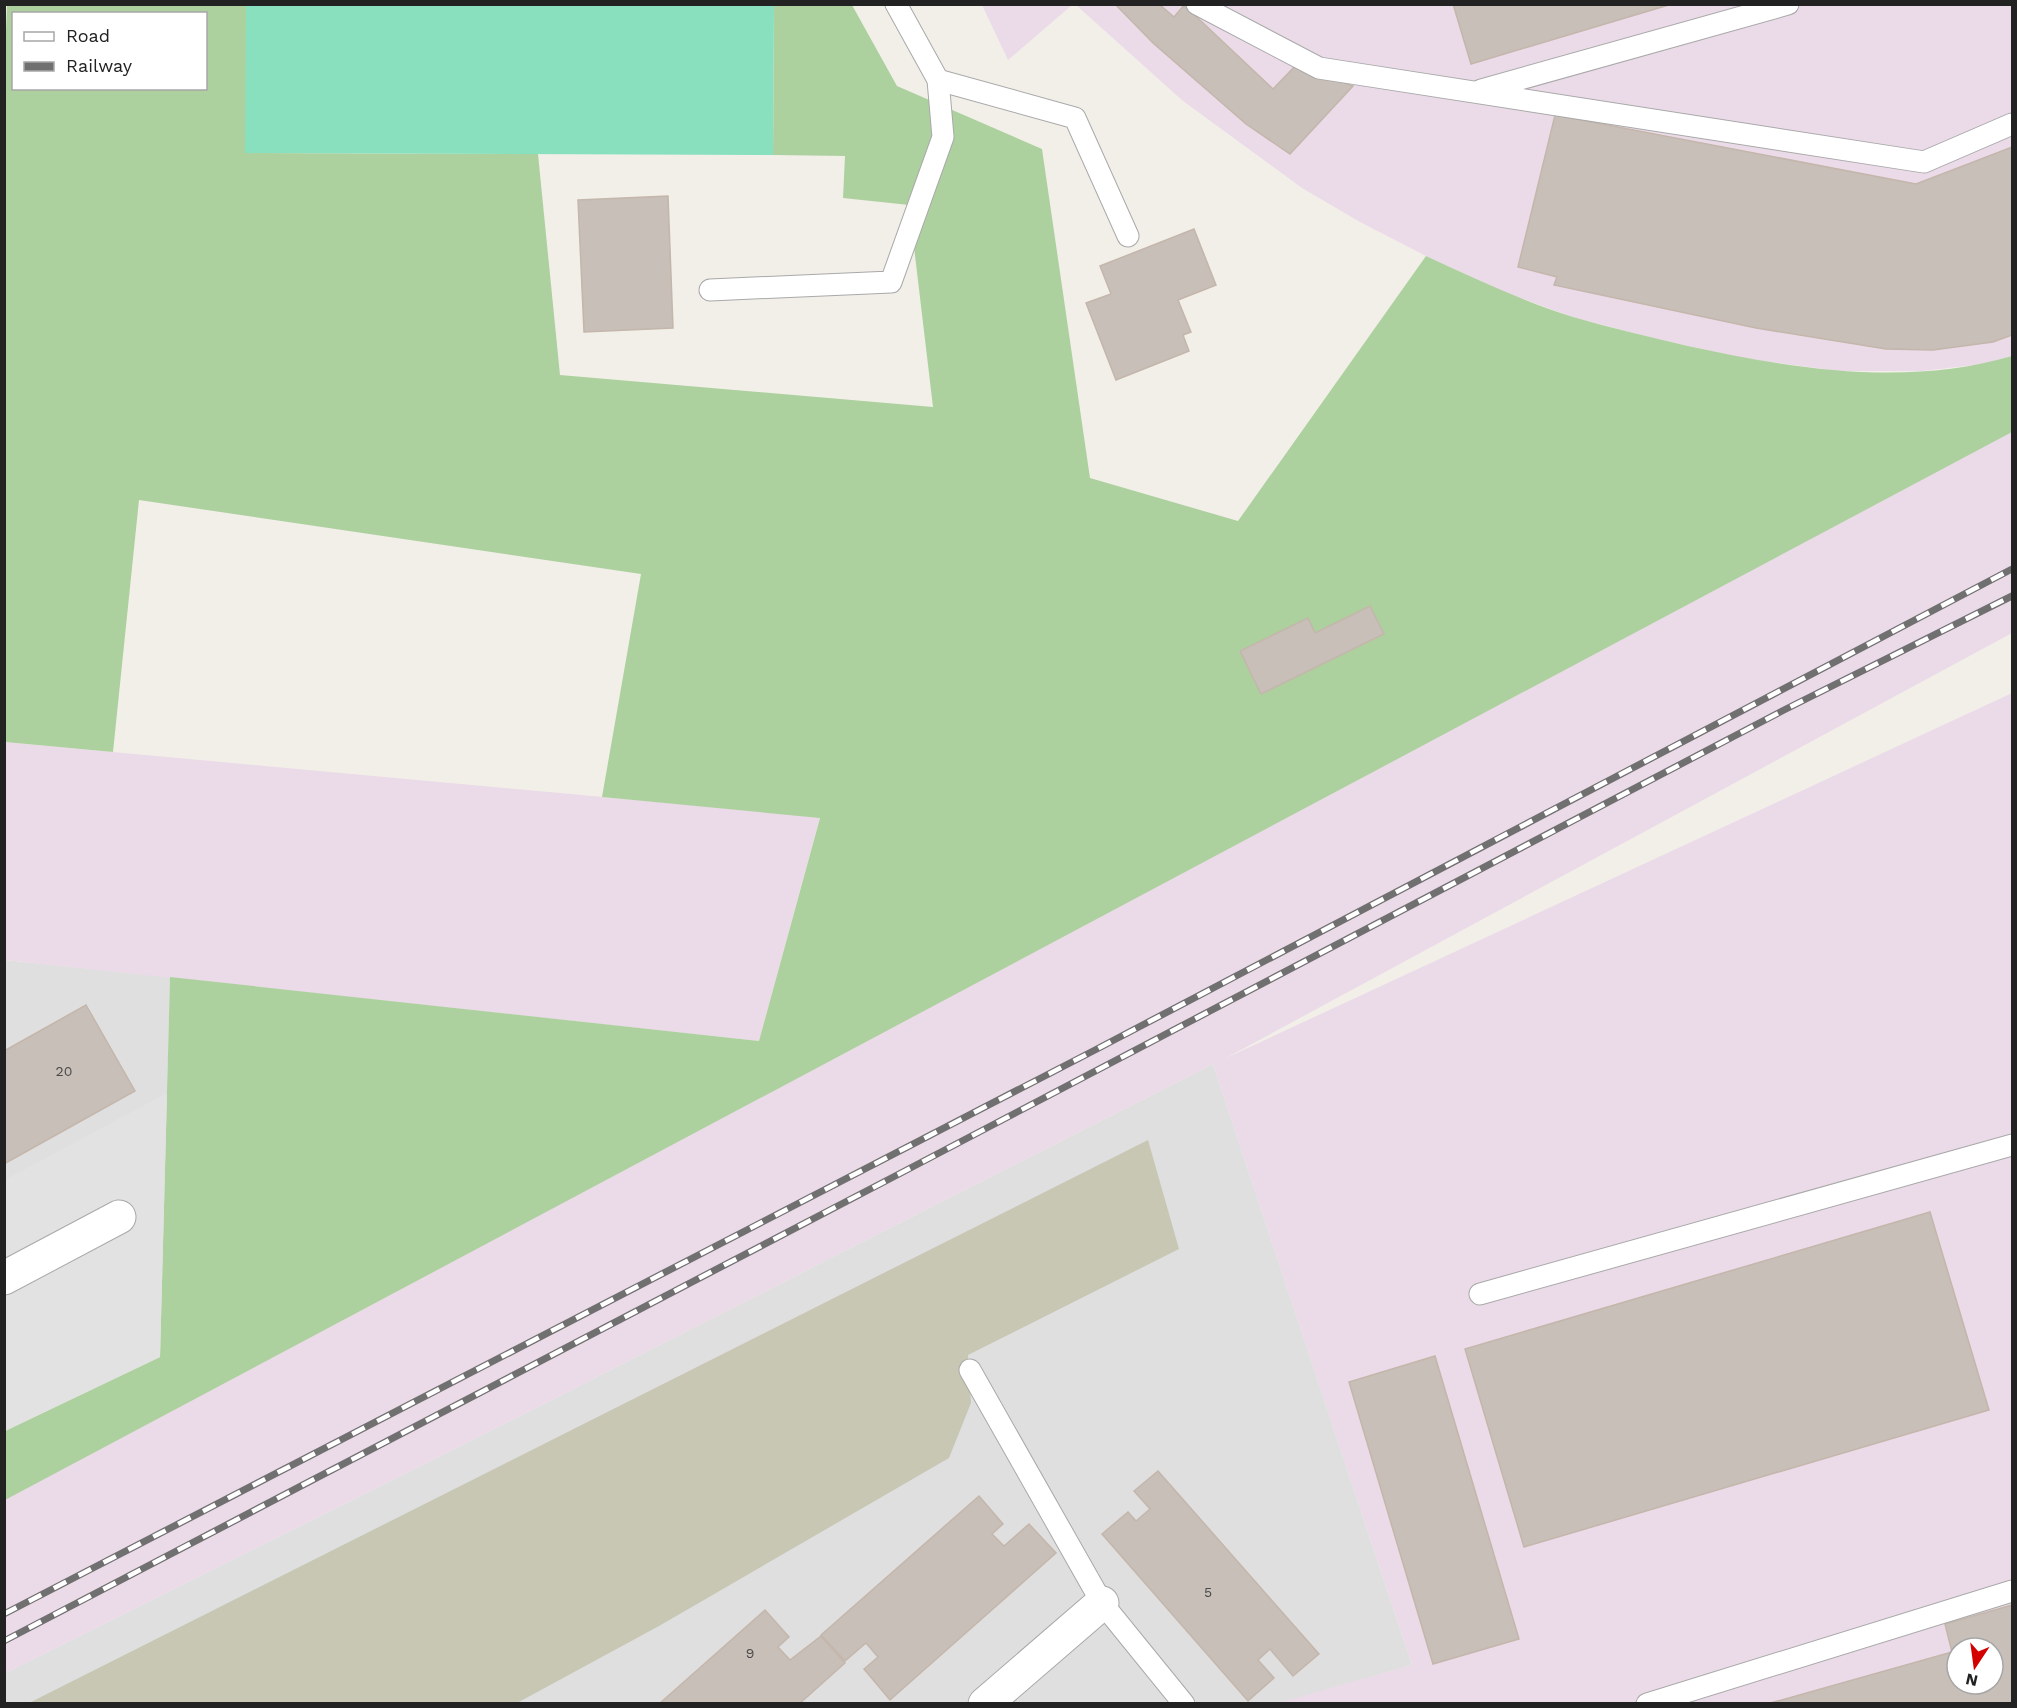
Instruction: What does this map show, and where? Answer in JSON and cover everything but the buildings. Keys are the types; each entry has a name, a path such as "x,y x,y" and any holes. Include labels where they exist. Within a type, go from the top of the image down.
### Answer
{"street":[{"path":"4,1278 119,1217"},
{"path":"986,1704 1102,1603"}],"lane":[{"path":"710,290 891,282 942,137 938,80 896,4"},
{"path":"1197,4 1319,68 1924,162 2013,124"},
{"path":"1474,92 1781,5"},
{"path":"938,80 1075,118 1128,236"},
{"path":"1480,1294 2013,1145"},
{"path":"970,1370 1102,1603 1184,1704"},
{"path":"1647,1704 2013,1591"}],"shaded area":[{"path":"982,5 1072,5 1008,60"},
{"path":"1076,5 2012,5 2012,356 1984,364 1922,371 1839,371 1747,359 1653,338 1572,317 1499,290 1360,222 1302,188 1183,101"},
{"path":"2012,431 2012,633 1226,1058 2012,693 2012,1703 1278,1703 1412,1665 1213,1064 427,1463 5,1673 5,1499"},
{"path":"4,742 820,817 759,1041 5,960"},
{"path":"5,960 170,977 160,1357 5,1431"},
{"path":"1213,1064 1412,1665 1278,1704 5,1704 5,1673 427,1463"},
{"path":"167,1093 160,1357 5,1431 5,1180"},
{"path":"1148,1140 1179,1249 968,1355 971,1403 949,1458 659,1626 517,1703 27,1704"}],"green space":[{"path":"7,5 246,5 246,153 538,154 560,375 933,407 909,205 843,198 845,156 773,155 774,5 852,5 897,86 1042,149 1090,478 1238,521 1426,256 1480,281 1573,317 1688,346 1768,362 1891,373 1932,371 2012,356 2012,432 5,1500 5,1431 160,1357 170,977 759,1041 820,818 602,797 641,574 139,500 113,752 5,742 4,81"},
{"path":"246,5 774,5 773,155 245,153"}],"railway":[{"path":"4,1614 1095,1050 2012,569"},
{"path":"4,1641 1784,710 2012,596"}]}
